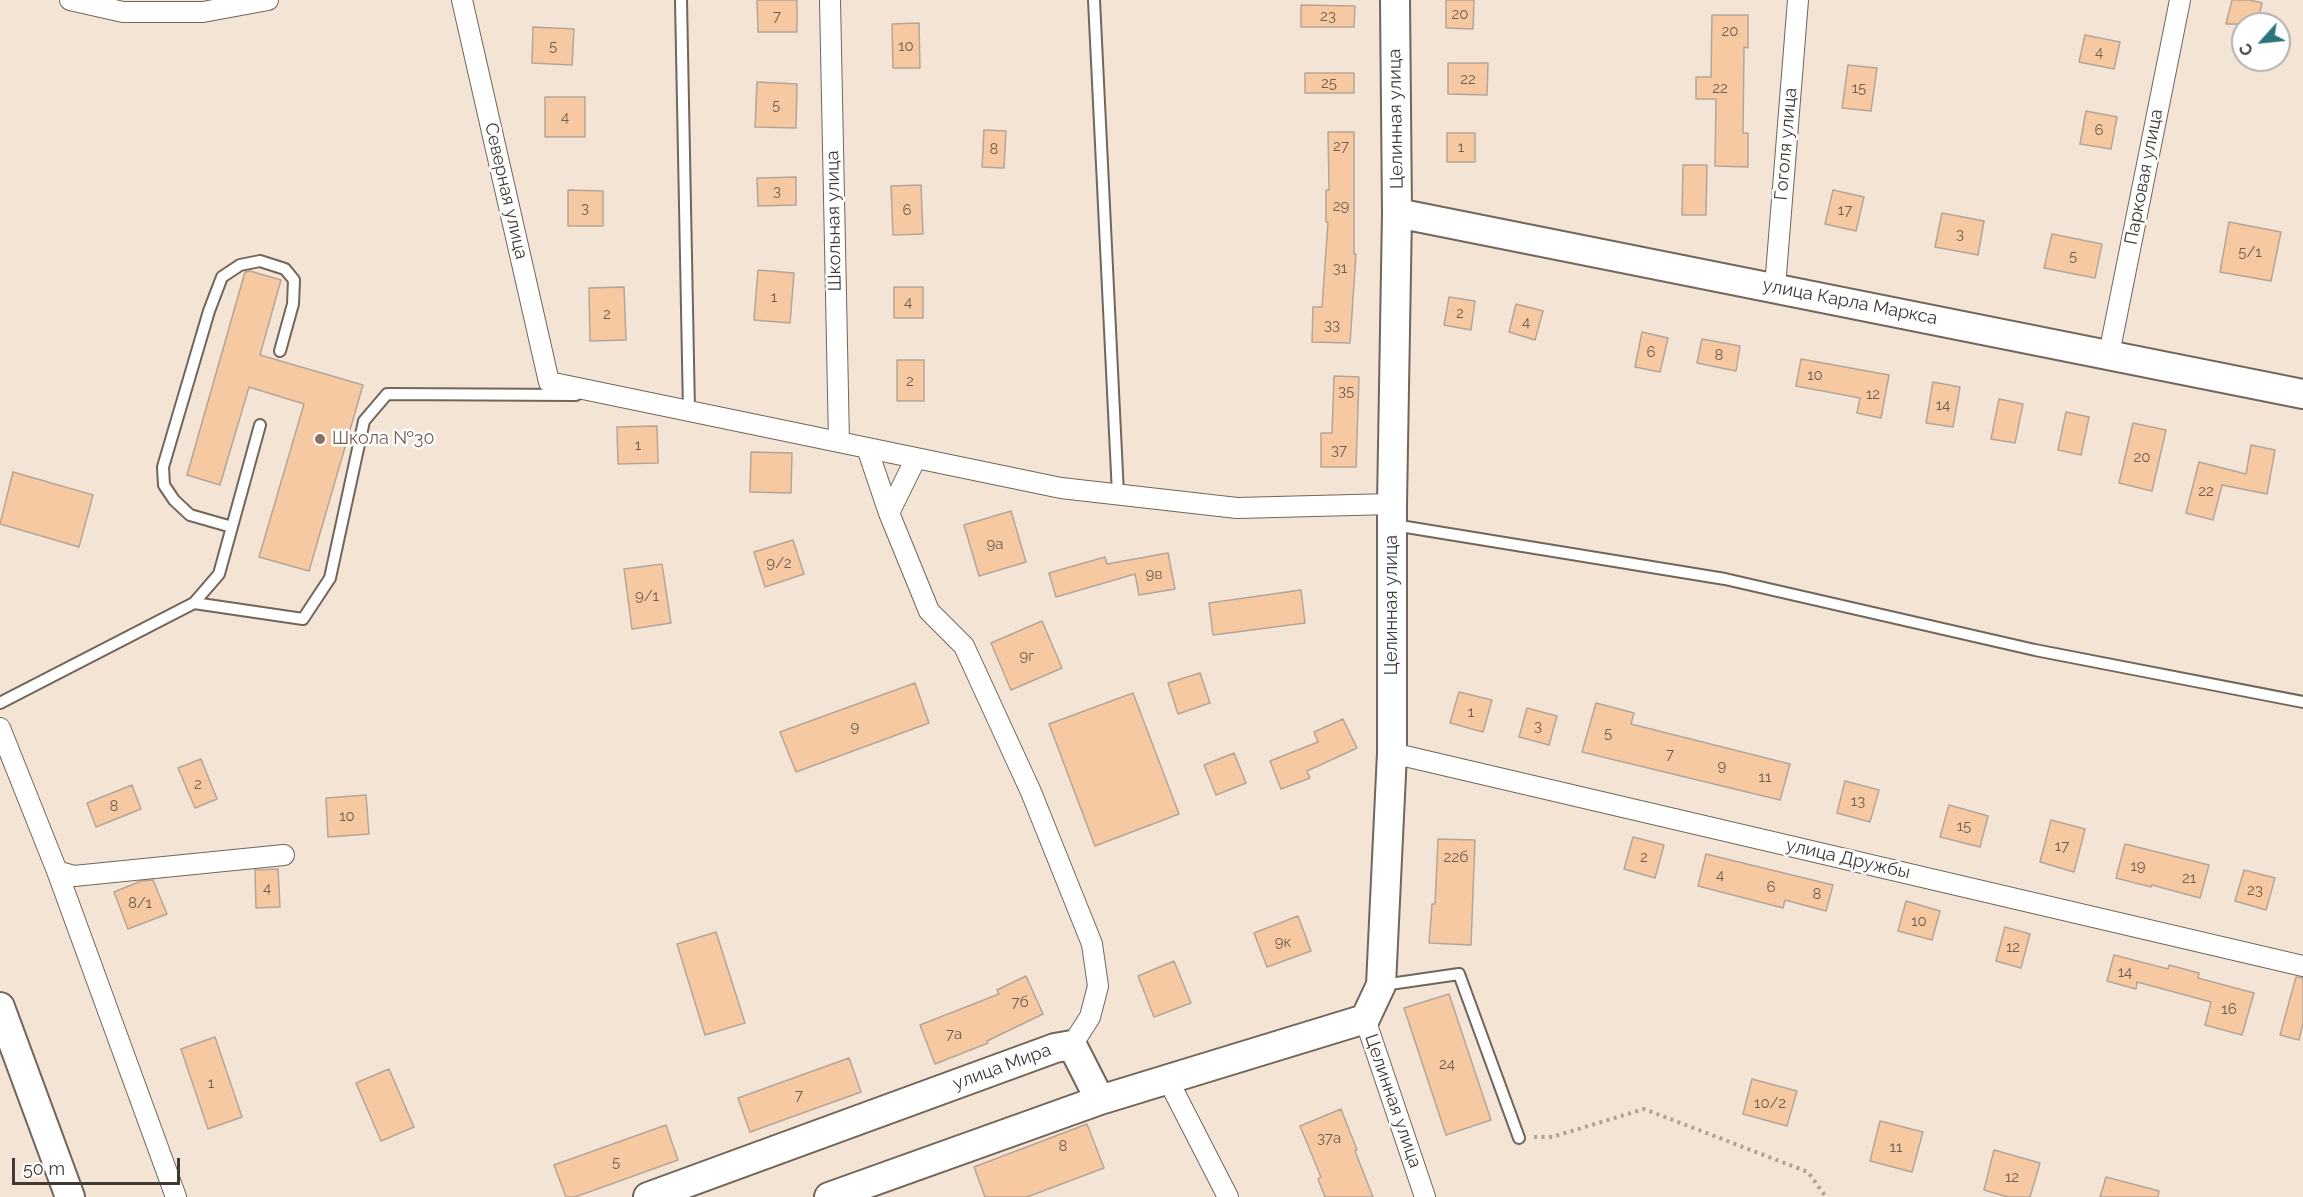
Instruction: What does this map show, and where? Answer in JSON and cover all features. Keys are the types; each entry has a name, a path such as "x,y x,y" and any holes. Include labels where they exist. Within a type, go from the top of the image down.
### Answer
{"street":[{"path":"70,0 123,12 204,12 268,0"},
{"name":"Северная улица","path":"462,0 549,382 612,395"},
{"name":"Школьная улица","path":"830,0 839,442"},
{"name":"Целинная улица","path":"1395,0 1397,213 1392,514 1392,753 1382,985 1365,1019 1425,1197"},
{"name":"Гоголя улица","path":"1775,287 1798,0"},
{"name":"Парковая улица","path":"2109,354 2180,0"},
{"name":"улица Карла Маркса","path":"1397,213 2303,393"},
{"path":"612,395 1061,488 1237,508 1392,514"},
{"path":"867,448 889,513 930,611 964,646 1031,792 1092,944 1098,986 1089,1017 1072,1045"},
{"path":"889,513 916,458"},
{"path":"0,728 57,871 176,1197"},
{"name":"улица Дружбы","path":"1392,753 2303,966"},
{"path":"57,871 74,876 284,855"},
{"path":"0,1007 70,1197"},
{"path":"829,1197 1100,1100 1365,1019"},
{"name":"улица Мира","path":"648,1197 1055,1048 1072,1045 1100,1100"},
{"path":"1168,1080 1228,1197"}],"lane":[{"path":"681,0 689,411"},
{"path":"1094,0 1119,494"},
{"path":"232,527 190,515 174,500 164,485 163,468 222,277 240,265 260,261 285,269 294,280 292,304 280,351"},
{"path":"194,603 303,619 330,578 364,421 387,394 612,395"},
{"path":"0,703 194,603 219,573 260,425"},
{"path":"1392,514 1725,579 2035,650 2303,702"},
{"path":"1382,985 1459,974 1519,1138"}],"path":[{"path":"1519,1138 1552,1137 1644,1109 1808,1172 1826,1197"}],"building":[{"path":"757,0 797,0 797,32 758,32"},
{"path":"1446,0 1474,0 1473,29 1446,28"},
{"path":"2232,0 2262,3 2260,12 2231,12 2231,24 2226,24"},
{"path":"1301,5 1355,6 1354,27 1301,27"},
{"path":"1712,15 1748,15 1748,48 1744,47 1743,133 1748,133 1748,167 1715,166 1716,99 1696,99 1696,77 1711,77"},
{"path":"919,23 920,68 893,68 892,24"},
{"path":"533,27 574,29 572,65 532,63"},
{"path":"2085,35 2120,42 2114,69 2079,62"},
{"path":"1448,63 1488,63 1487,95 1448,94"},
{"path":"1848,65 1877,68 1871,111 1842,108"},
{"path":"1305,73 1354,73 1354,93 1305,93"},
{"path":"757,82 797,84 796,128 755,127"},
{"path":"545,97 585,97 585,137 545,137"},
{"path":"2086,111 2117,117 2111,149 2080,144"},
{"path":"984,130 1006,131 1004,168 982,167"},
{"path":"1328,132 1354,132 1354,254 1356,254 1350,343 1312,342 1313,307 1322,307 1328,222 1326,222 1326,190 1329,190"},
{"path":"1447,133 1475,133 1475,162 1447,162"},
{"path":"1683,165 1707,165 1706,215 1682,215"},
{"path":"796,177 796,205 758,206 757,178"},
{"path":"921,185 923,234 893,235 891,186"},
{"path":"568,190 603,191 603,226 568,226"},
{"path":"1833,190 1864,197 1856,231 1825,224"},
{"path":"1942,213 1984,221 1978,255 1935,247"},
{"path":"2229,222 2281,232 2271,281 2220,272"},
{"path":"2052,234 2102,244 2095,278 2044,268"},
{"path":"758,270 794,273 790,323 754,320"},
{"name":"Школа №30","path":"250,271 281,280 260,355 363,385 309,571 259,557 304,404 249,387 220,485 187,475 245,272"},
{"path":"624,287 626,340 590,341 589,288"},
{"path":"894,287 923,287 923,318 894,318"},
{"path":"1449,297 1475,301 1471,330 1444,325"},
{"path":"1516,304 1543,311 1535,340 1509,332"},
{"path":"1642,332 1668,338 1660,372 1635,367"},
{"path":"1702,339 1740,346 1736,371 1697,363"},
{"path":"1801,359 1889,375 1881,418 1857,413 1860,398 1796,386"},
{"path":"897,360 924,360 924,401 897,401"},
{"path":"1334,376 1359,377 1356,467 1321,467 1321,433 1332,433"},
{"path":"1933,382 1960,387 1953,427 1926,423"},
{"path":"1999,399 2023,404 2015,443 1991,439"},
{"path":"2066,412 2089,417 2081,455 2058,450"},
{"path":"2133,423 2166,430 2152,491 2119,483"},
{"path":"657,426 658,463 618,464 617,427"},
{"path":"2251,445 2275,450 2267,494 2222,485 2213,520 2186,513 2199,462 2246,474"},
{"path":"751,452 792,453 791,493 750,492"},
{"path":"13,472 93,495 79,547 0,524"},
{"path":"1011,511 1026,562 979,576 964,525"},
{"path":"793,540 804,574 765,587 754,552"},
{"path":"1168,553 1175,589 1139,595 1135,574 1056,597 1049,573 1105,557 1107,564"},
{"path":"662,564 671,623 632,629 624,569"},
{"path":"1301,590 1305,623 1213,635 1209,603"},
{"path":"1042,621 1062,668 1011,690 991,643"},
{"path":"1200,673 1210,703 1178,714 1168,683"},
{"path":"915,683 929,723 796,772 780,732"},
{"path":"1459,692 1492,700 1483,732 1450,723"},
{"path":"1133,693 1179,814 1095,846 1049,724"},
{"path":"1596,703 1634,713 1631,724 1790,764 1780,800 1582,752"},
{"path":"1527,708 1557,716 1549,745 1519,737"},
{"path":"1343,719 1357,748 1307,771 1310,778 1281,789 1270,761 1318,742 1314,732"},
{"path":"1234,753 1246,783 1216,795 1204,765"},
{"path":"201,759 217,799 195,808 178,768"},
{"path":"1845,781 1879,790 1870,822 1837,813"},
{"path":"132,785 141,809 96,827 87,803"},
{"path":"366,795 369,834 328,837 326,798"},
{"path":"1949,805 1988,816 1980,847 1940,837"},
{"path":"2051,820 2085,829 2074,872 2040,862"},
{"path":"1633,837 1664,845 1655,878 1624,869"},
{"path":"1438,839 1475,840 1471,945 1429,943 1432,904 1435,904"},
{"path":"2125,844 2209,865 2200,898 2116,878"},
{"path":"1706,854 1833,885 1826,911 1785,900 1783,908 1698,886"},
{"path":"278,869 280,907 256,908 255,870"},
{"path":"2244,870 2275,878 2266,910 2235,901"},
{"path":"153,880 167,914 128,929 114,892 141,881"},
{"path":"1906,901 1940,911 1932,940 1898,931"},
{"path":"1298,916 1311,951 1267,967 1254,933"},
{"path":"2005,927 2030,934 2021,968 1996,961"},
{"path":"716,932 745,1023 705,1035 677,944"},
{"path":"2114,955 2168,969 2169,965 2199,973 2198,978 2254,993 2242,1035 2205,1025 2211,1002 2137,982 2136,989 2107,981"},
{"path":"1174,961 1191,1003 1154,1017 1138,976"},
{"path":"1026,976 1043,1014 987,1041 988,1043 935,1064 920,1025 999,994 997,990"},
{"path":"2296,977 2303,978 2303,1023 2299,1040 2280,1035"},
{"path":"1449,994 1491,1120 1446,1135 1404,1008"},
{"path":"215,1037 242,1117 208,1129 181,1049"},
{"path":"849,1058 861,1092 750,1132 738,1098"},
{"path":"389,1069 414,1127 381,1141 356,1083"},
{"path":"1752,1079 1797,1091 1787,1126 1743,1114"},
{"path":"1341,1109 1373,1197 1325,1197 1318,1179 1321,1177 1300,1126"},
{"path":"1880,1121 1923,1132 1912,1172 1870,1161"},
{"path":"1087,1124 1104,1168 1027,1197 985,1197 974,1167"},
{"path":"666,1125 678,1160 575,1197 566,1197 554,1165"},
{"path":"1994,1150 2040,1163 2030,1197 2008,1197 1984,1190"},
{"path":"2106,1177 2159,1191 2158,1197 2100,1197"}],"place":[{"name":"Школа №30","path":"320,439"}]}
